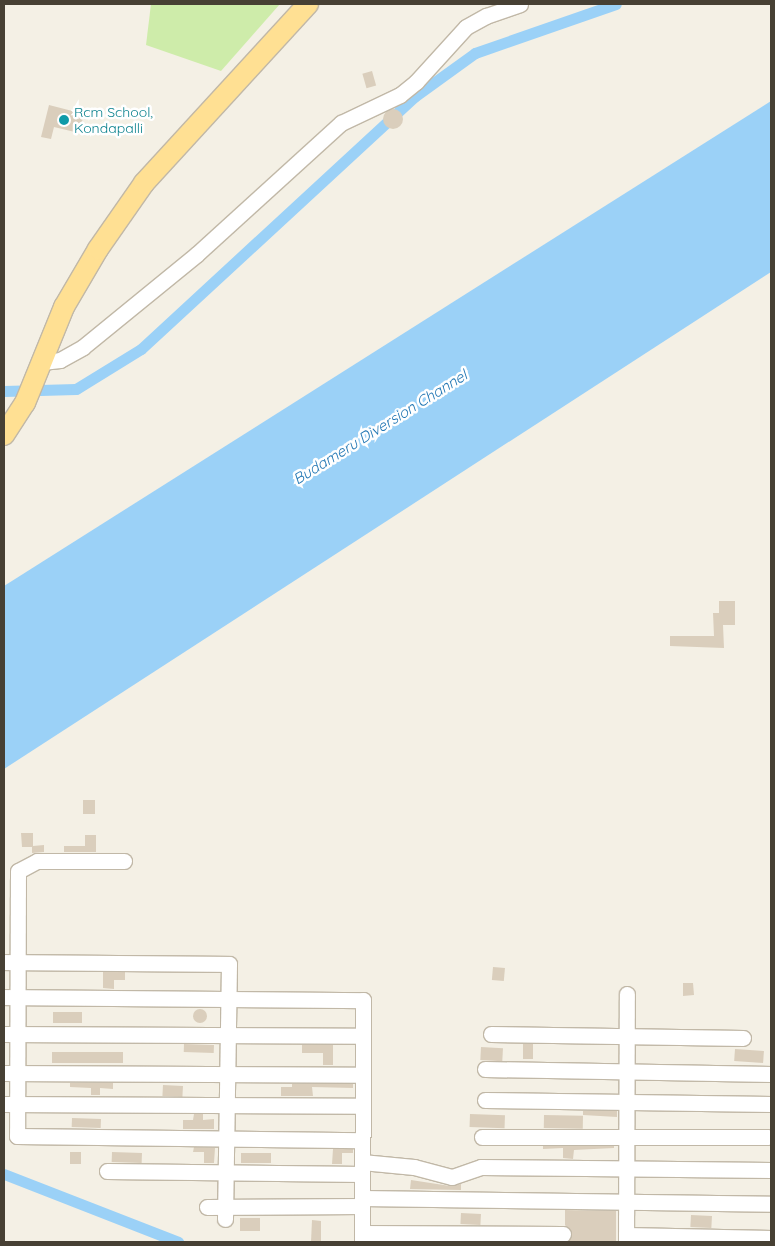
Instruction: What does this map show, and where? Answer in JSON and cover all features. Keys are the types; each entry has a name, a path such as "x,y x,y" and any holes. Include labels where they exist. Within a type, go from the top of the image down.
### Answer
{"main road":[{"path":"4,435 25,403 64,307 98,249 144,183 308,4"}],"street":[{"path":"42,362 60,360 83,347 197,254 341,123 400,94 416,82 466,28 486,16 520,4"},
{"path":"124,861 37,861 18,871 10,962 10,1104 17,1136 362,1140"},
{"path":"10,962 229,964 225,1213"},
{"path":"627,994 626,1238 771,1238"},
{"path":"10,997 363,1000 362,1238 563,1234"},
{"path":"10,1034 362,1036"},
{"path":"491,1034 743,1038"},
{"path":"485,1069 771,1074"},
{"path":"10,1073 362,1075"},
{"path":"484,1100 771,1104"},
{"path":"10,1104 362,1106"},
{"path":"482,1137 768,1137"},
{"path":"107,1171 226,1172 414,1166 452,1177 481,1167 627,1171 771,1170"},
{"path":"207,1207 225,1213 362,1202 771,1204"}],"green space":[{"path":"151,4 280,4 221,71 146,45"}],"water":[{"name":"Budameru Diversion Channel","path":"771,101 771,272 4,769 4,586"}],"building":[{"path":"372,71 376,85 367,88 362,74"},
{"name":"Rcm School, Kondapalli","path":"49,105 84,114 79,133 54,127 51,139 41,137"},
{"path":"393,109 400,112 403,119 400,126 393,129 386,126 383,119 386,112"},
{"path":"719,601 735,601 735,625 723,625 724,648 670,646 670,636 714,636 713,613 719,613"},
{"path":"83,800 95,800 95,814 83,814"},
{"path":"21,833 33,833 33,846 44,845 44,852 32,853 32,847 22,847"},
{"path":"85,835 96,835 96,852 64,852 64,846 85,846"},
{"path":"493,967 505,968 504,981 492,980"},
{"path":"103,972 125,972 125,980 114,980 114,989 103,988"},
{"path":"683,983 693,983 694,995 683,996"},
{"path":"200,1009 205,1011 207,1016 205,1021 200,1023 195,1021 193,1016 195,1011"},
{"path":"53,1012 82,1012 82,1023 53,1023"},
{"path":"184,1044 214,1045 214,1053 184,1052"},
{"path":"523,1044 533,1044 533,1059 523,1059"},
{"path":"302,1045 333,1045 333,1065 323,1065 323,1053 302,1053"},
{"path":"481,1047 503,1048 502,1061 480,1060"},
{"path":"735,1049 764,1051 763,1063 734,1061"},
{"path":"52,1052 123,1052 123,1063 52,1063"},
{"path":"70,1083 113,1083 113,1089 100,1088 100,1095 91,1095 91,1088 70,1087"},
{"path":"292,1084 353,1084 353,1088 312,1087 313,1096 281,1096 281,1087 292,1087"},
{"path":"163,1085 183,1086 182,1097 162,1096"},
{"path":"583,1111 617,1111 617,1117 583,1115"},
{"path":"194,1114 203,1114 203,1120 214,1119 214,1129 183,1129 183,1120 193,1120"},
{"path":"470,1114 505,1115 505,1128 470,1127"},
{"path":"544,1115 583,1116 583,1129 544,1128"},
{"path":"72,1118 101,1119 101,1128 72,1127"},
{"path":"543,1146 614,1146 614,1148 574,1150 573,1159 563,1158 563,1148 543,1149"},
{"path":"194,1147 215,1148 214,1163 204,1163 204,1152 193,1152"},
{"path":"333,1149 353,1149 353,1153 342,1153 342,1164 332,1164"},
{"path":"70,1152 81,1152 81,1164 70,1164"},
{"path":"112,1152 142,1153 142,1163 112,1162"},
{"path":"241,1153 271,1153 271,1163 241,1163"},
{"path":"411,1180 450,1186 461,1184 461,1190 410,1189"},
{"path":"565,1210 616,1211 616,1242 567,1242 572,1234 565,1225"},
{"path":"461,1213 481,1214 480,1225 460,1224"},
{"path":"691,1215 712,1216 711,1228 690,1227"},
{"path":"240,1218 260,1218 260,1231 240,1231"},
{"path":"312,1220 321,1221 321,1242 311,1242"}],"waterway":[{"path":"4,391 76,389 141,349 414,97 475,53 616,4"},
{"path":"4,1174 178,1242"}],"place":[{"name":"Rcm School, Kondapalli","path":"64,120"}]}
